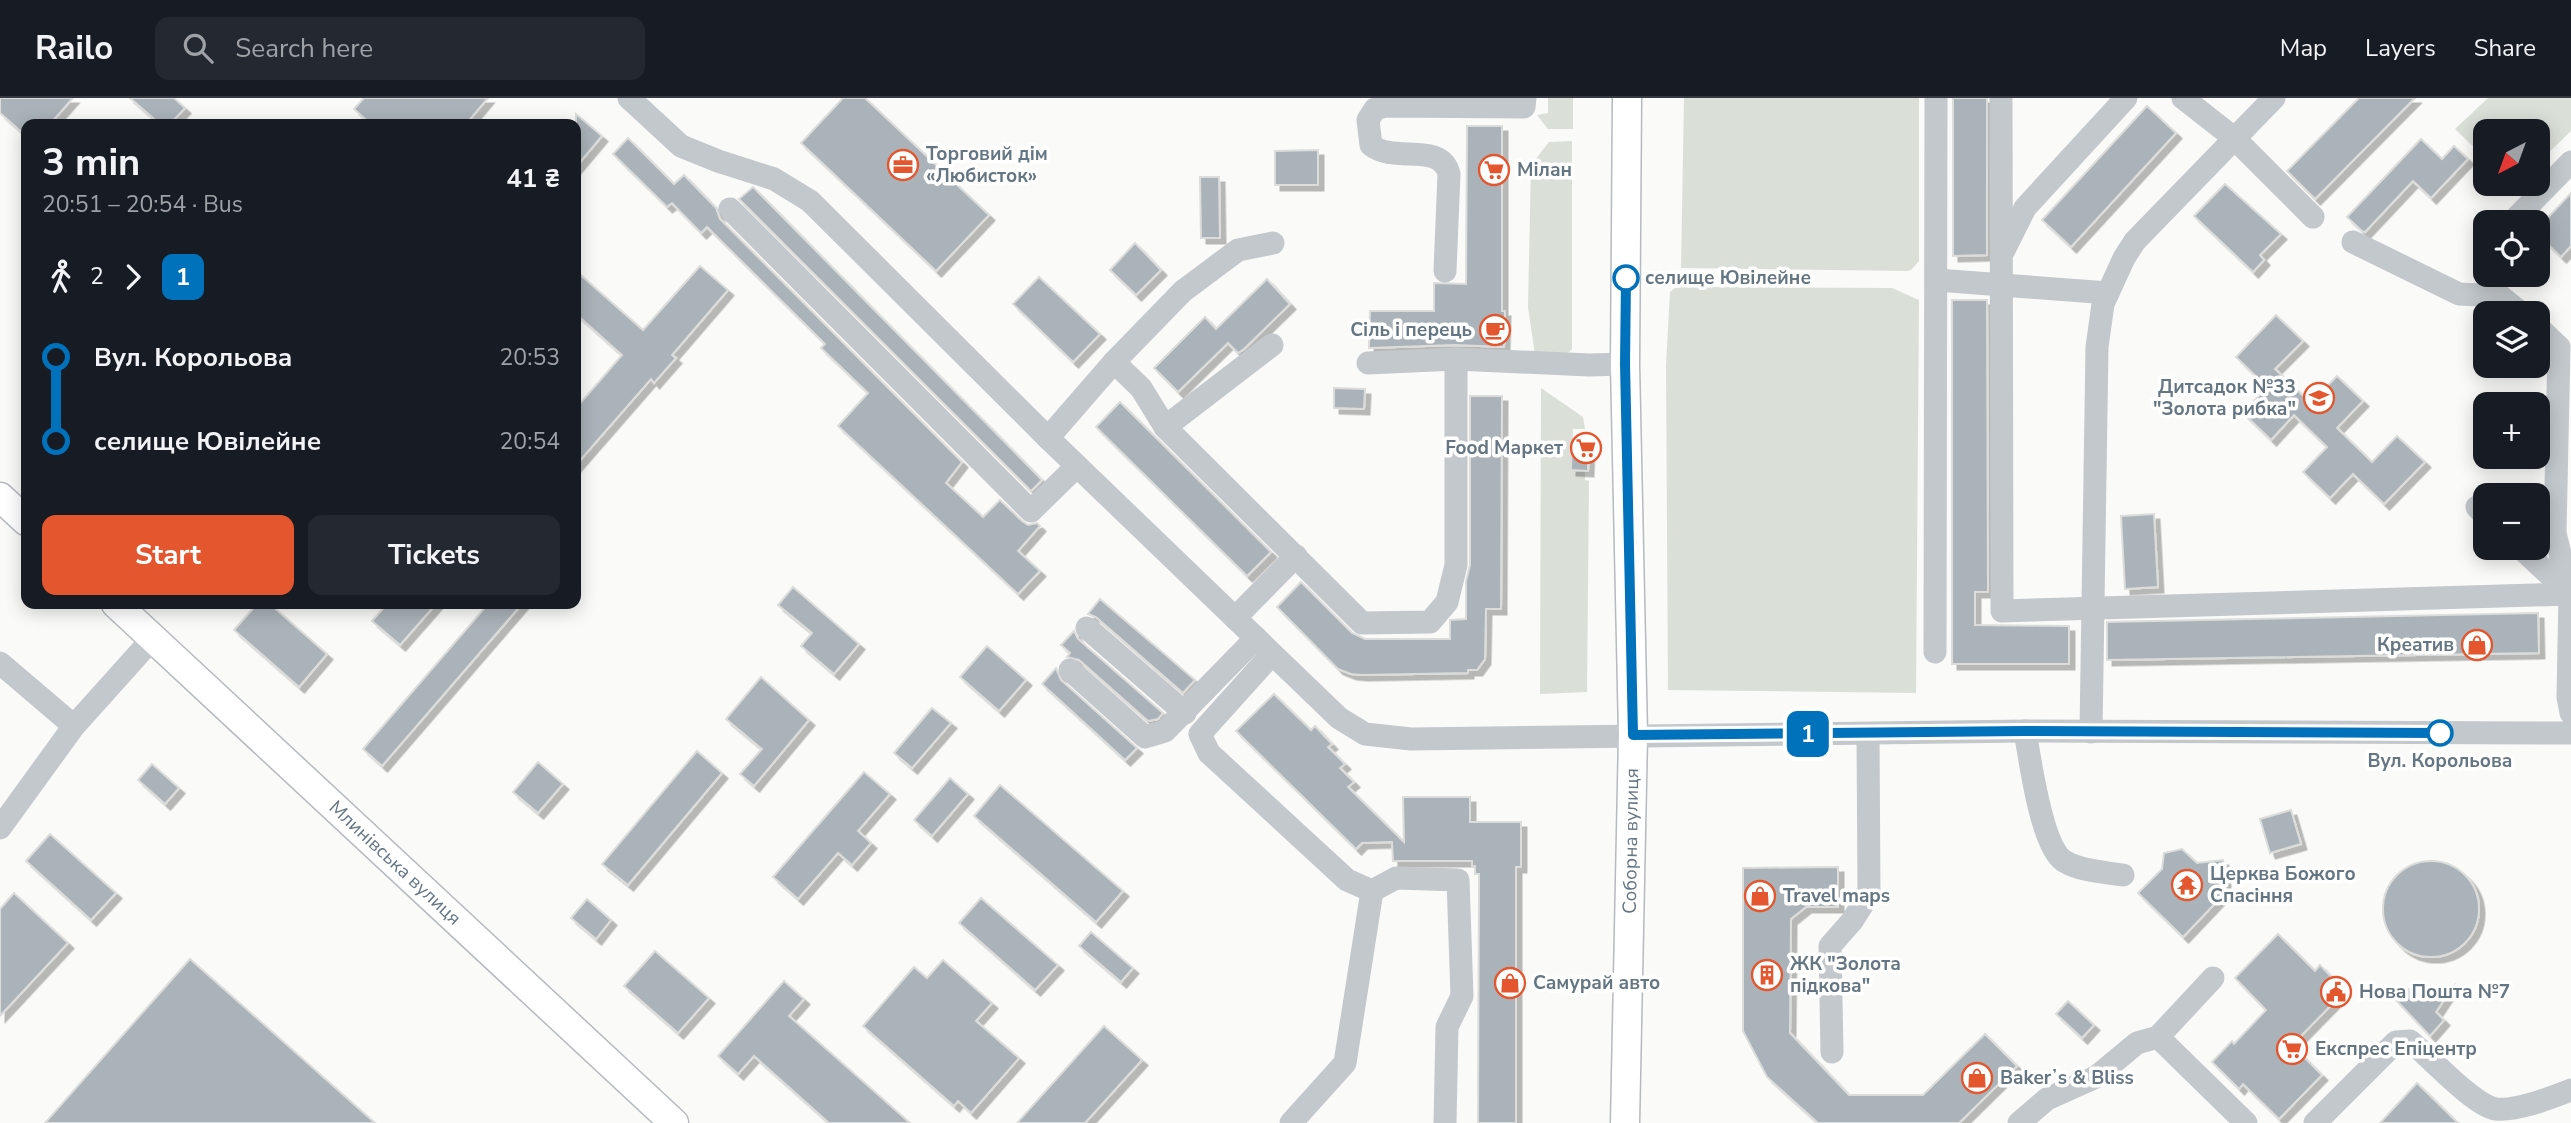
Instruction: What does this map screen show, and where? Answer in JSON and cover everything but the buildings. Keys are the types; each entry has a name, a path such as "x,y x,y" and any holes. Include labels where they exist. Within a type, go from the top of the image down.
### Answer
{"main road":[{"name":"Соборна вулиця","path":"1625,1123 1633,735 1625,364 1627,98"},
{"path":"0,497 21,516"},
{"name":"Млинівська вулиця","path":"121,609 674,1123"}],"street":[{"path":"629,98 681,146 718,161 774,178 810,201 1048,438 1264,646 1339,718 1365,734 1411,739 2025,731 2571,733"},
{"path":"1445,271 1449,174 1447,166 1434,156 1379,152 1371,145 1368,120 1375,109 1386,106 1524,107 1525,98"},
{"path":"1935,652 1936,98"},
{"path":"2001,98 2002,611 2571,594"},
{"path":"2001,255 2025,208 2126,98"},
{"path":"2183,98 2234,138 2313,217"},
{"path":"2091,732 2097,347 2103,304 2124,258 2135,241 2274,98"},
{"path":"2524,210 2571,162"},
{"path":"730,209 1031,511 1077,466"},
{"path":"2353,242 2459,294 2500,296 2506,301"},
{"path":"1048,438 1114,362 1183,291 1238,250 1273,243"},
{"path":"1937,280 2108,293"},
{"path":"2565,341 2563,525 2571,594 2568,697 2571,713"},
{"path":"1165,427 1272,345"},
{"path":"1114,362 1141,388 1165,427 1362,623 1430,622 1447,602 1456,565 1456,359"},
{"path":"1368,363 1456,359 1625,364"},
{"path":"1235,618 1296,556"},
{"path":"2534,560 2571,594"},
{"path":"1087,628 1185,713"},
{"path":"0,828 74,726 153,638"},
{"path":"1070,670 1145,737 1166,732 1264,646"},
{"path":"1264,646 1200,734 1209,753 1337,871 1347,880 1372,891"},
{"path":"0,663 74,726"},
{"path":"2025,731 2041,813 2052,846 2061,859 2074,866 2123,875"},
{"path":"1832,1052 1830,946 1852,921 1869,894 1868,734"},
{"path":"1372,891 1396,878 1458,880 1462,996 1447,1027 1446,1123"},
{"path":"1291,1123 1345,1063 1372,891"},
{"path":"2020,1123 2047,1099 2096,1077 2137,1044 2158,1037 2213,978"},
{"path":"2158,1037 2246,1123"},
{"path":"2315,1123 2396,1042 2410,1041 2480,1104 2497,1109 2537,1103 2571,1090"}],"shaded area":[{"path":"1548,98 1573,98 1573,129 1548,129 1537,115 1548,113"},
{"path":"1684,98 1919,98 1919,261 1907,271 1681,268"},
{"path":"2488,98 2571,98 2571,131 2550,151 2550,119 2473,119 2473,146 2455,129"},
{"path":"1572,141 1572,349 1566,355 1535,355 1528,307 1531,165 1549,142"},
{"path":"1683,287 1892,288 1919,300 1916,693 1668,690 1666,365 1670,292"},
{"path":"1541,388 1583,417 1585,429 1573,429 1571,470 1585,471 1585,480 1589,481 1587,692 1540,694"}],"bus line":[{"name":"1","path":"1626,278 1625,364 1633,735 2025,731 2440,733"}],"place":[{"name":"Торговий дім «Любисток»","path":"903,165"},
{"name":"Мілан","path":"1494,170"},
{"name":"селище Ювілейне","path":"1626,278"},
{"name":"Сіль і перець","path":"1495,330"},
{"name":"Дитсадок №33 \"Золота рибка\"","path":"2319,398"},
{"name":"Food Маркет","path":"1586,448"},
{"name":"Креатив","path":"2477,645"},
{"name":"Вул. Корольова","path":"2440,733"},
{"name":"Церква Божого Спасіння","path":"2187,885"},
{"name":"Travel maps","path":"1760,896"},
{"name":"ЖК \"Золота підкова\"","path":"1767,975"},
{"name":"Самурай авто","path":"1510,983"},
{"name":"Нова Пошта №7","path":"2336,992"},
{"name":"Експрес Епіцентр","path":"2292,1049"},
{"name":"Bakerʼs & Bliss","path":"1977,1078"}]}
